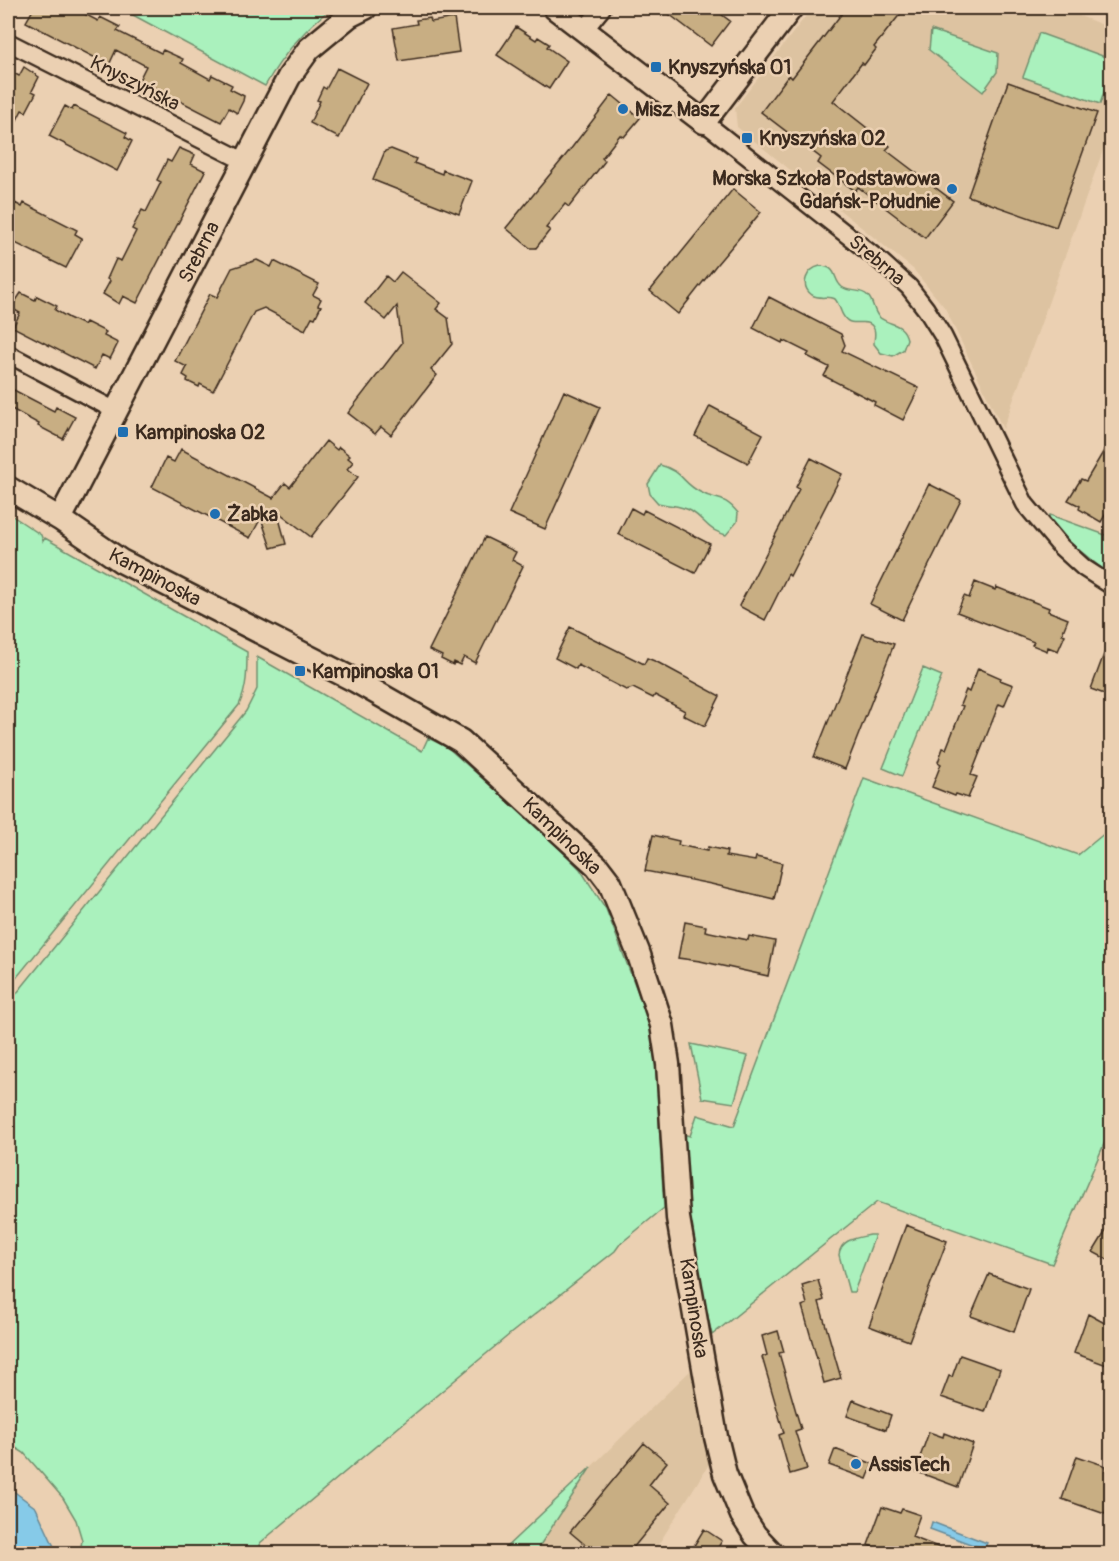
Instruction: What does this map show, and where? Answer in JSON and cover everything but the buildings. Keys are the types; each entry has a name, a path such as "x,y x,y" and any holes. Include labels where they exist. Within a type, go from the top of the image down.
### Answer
{"street":[{"name":"Srebrna","path":"60,519 289,77 309,49 349,16 365,8"},
{"name":"Srebrna","path":"555,8 704,122 879,260 909,287 943,336 1025,504 1061,547 1084,568 1112,586"},
{"path":"585,29 602,8"},
{"path":"704,122 791,8"},
{"name":"Knyszyńska","path":"8,42 162,121 245,160"},
{"path":"8,354 116,411"},
{"name":"Kampinoska","path":"8,488 60,519 120,561 345,675 461,741 597,866 610,883 638,952 662,1025 668,1064 678,1218 718,1446 725,1474 742,1515 755,1535 773,1554"}],"shaded area":[{"name":"Morska Szkoła Podstawowa Gdańsk-Południe","path":"812,8 1059,8 1111,28 1111,128 1003,429 945,308 913,269 737,127 735,108"},
{"path":"691,1370 711,1461 653,1553 535,1554 591,1467"}],"green space":[{"path":"120,8 332,8 294,44 265,86"},
{"path":"931,30 998,53 997,72 983,92 929,50"},
{"path":"1039,33 1111,59 1111,72 1100,104 1023,77"},
{"path":"820,266 833,271 842,287 865,294 870,298 879,317 902,330 907,339 903,350 893,356 881,353 874,344 875,332 872,325 848,321 835,299 818,297 808,291 806,278 811,270"},
{"path":"660,465 673,470 700,492 733,507 738,513 737,522 726,535 714,530 687,509 658,503 650,494 648,484"},
{"path":"8,513 41,535 43,541 45,538 247,652 247,673 239,705 8,988"},
{"path":"1050,515 1111,537 1111,576 1067,540 1048,519"},
{"path":"257,657 422,751 428,738 447,747 543,832 580,869 606,909 650,1024 656,1069 664,1208 620,1244 615,1251 510,1334 260,1543 261,1553 80,1553 82,1540 76,1520 63,1498 24,1453 8,1443 8,1004 246,711 257,689"},
{"path":"923,668 942,676 902,776 883,768"},
{"path":"864,778 1078,855 1111,828 1111,1128 1052,1264 877,1202 712,1335 693,1235 686,1185 683,1134 690,1136 697,1115 734,1126"},
{"path":"691,1044 748,1056 734,1103 702,1098"},
{"path":"874,1235 874,1238 854,1292 849,1292 839,1255 840,1250 850,1240"},
{"path":"591,1467 535,1553 500,1553"}],"water":[{"path":"8,1487 36,1508 57,1553 8,1553"},
{"path":"932,1522 987,1543 984,1549 930,1529"}],"place":[{"name":"Knyszyńska 01","path":"656,67"},
{"name":"Misz Masz","path":"623,109"},
{"name":"Knyszyńska 02","path":"747,138"},
{"name":"Morska Szkoła Podstawowa Gdańsk-Południe","path":"952,189"},
{"name":"Kampinoska 02","path":"123,432"},
{"name":"Żabka","path":"215,514"},
{"name":"Kampinoska 01","path":"300,671"},
{"name":"AssisTech","path":"856,1464"}]}
